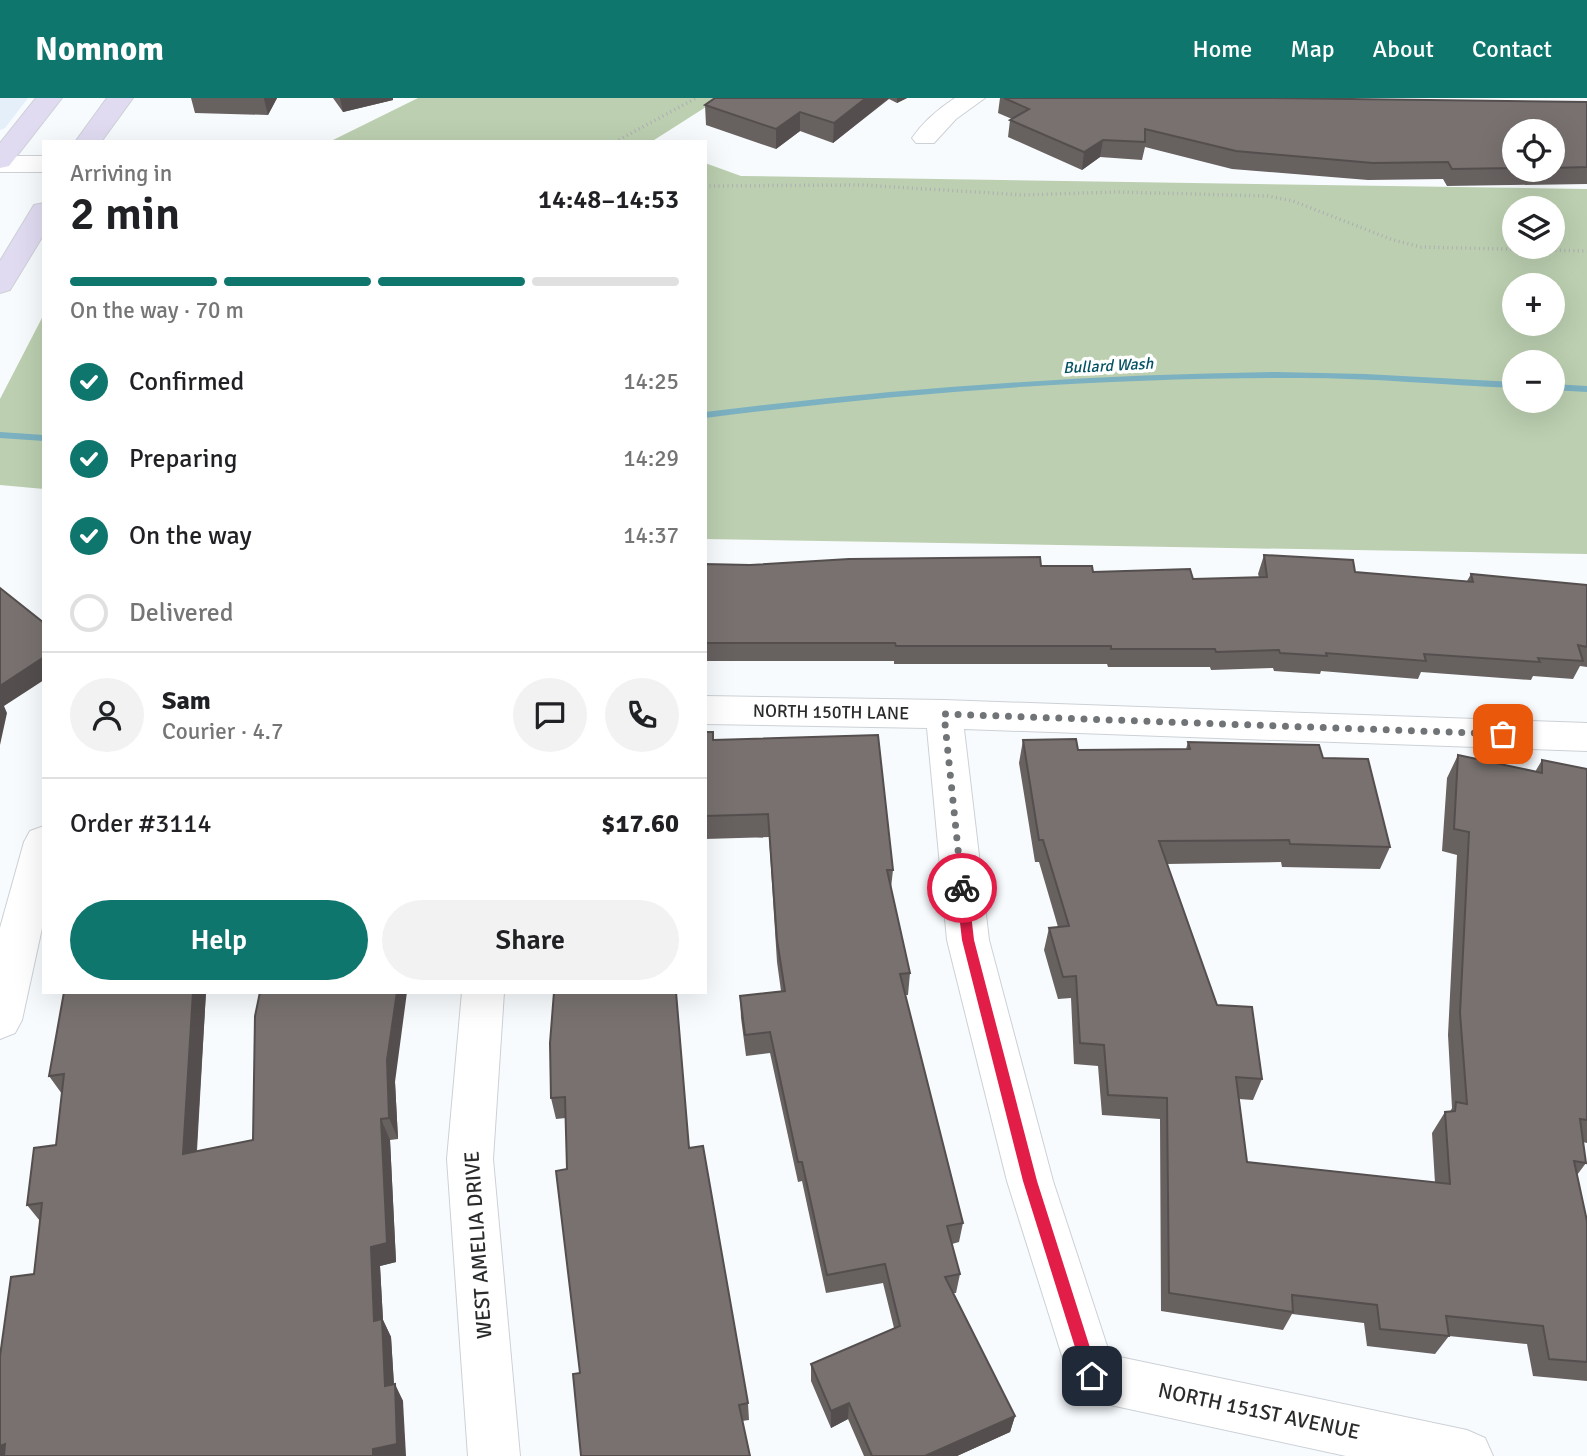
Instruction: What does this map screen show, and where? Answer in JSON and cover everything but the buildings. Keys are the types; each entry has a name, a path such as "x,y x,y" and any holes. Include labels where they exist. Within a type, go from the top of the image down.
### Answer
{"main road":[{"path":"0,162 49,98"},
{"path":"89,140 120,98"},
{"path":"0,284 42,214"}],"street":[{"path":"925,138 947,114 972,98"},
{"path":"0,162 42,164"},
{"name":"NORTH 150TH LANE","path":"707,710 944,714 1587,737"},
{"name":"NORTH 151ST AVENUE","path":"944,714 968,940 1030,1181 1092,1376 1467,1456"},
{"path":"0,1020 16,945 42,849"},
{"name":"WEST AMELIA DRIVE","path":"484,994 470,1159 494,1456"}],"path":[{"path":"619,140 696,98"},
{"path":"707,186 862,185 1024,195 1117,192 1268,196 1293,201 1393,240 1421,247 1587,251"}],"shaded area":[{"path":"0,98 28,98 5,128 0,130"}],"green space":[{"path":"418,98 720,98 654,140 333,140"},
{"path":"707,164 741,176 1587,189 1587,554 707,539"},
{"path":"42,318 42,489 0,485 0,399"}],"waterway":[{"name":"Bullard Wash","path":"707,415 847,398 990,386 1205,376 1306,375 1502,384"},
{"name":"Bullard Wash","path":"1565,388 1587,389"},
{"name":"Bullard Wash","path":"0,435 42,438"}],"way so far":[{"path":"962,888 944,714 1503,734"}],"route":[{"path":"962,888 968,940 1030,1181 1092,1376"}]}
